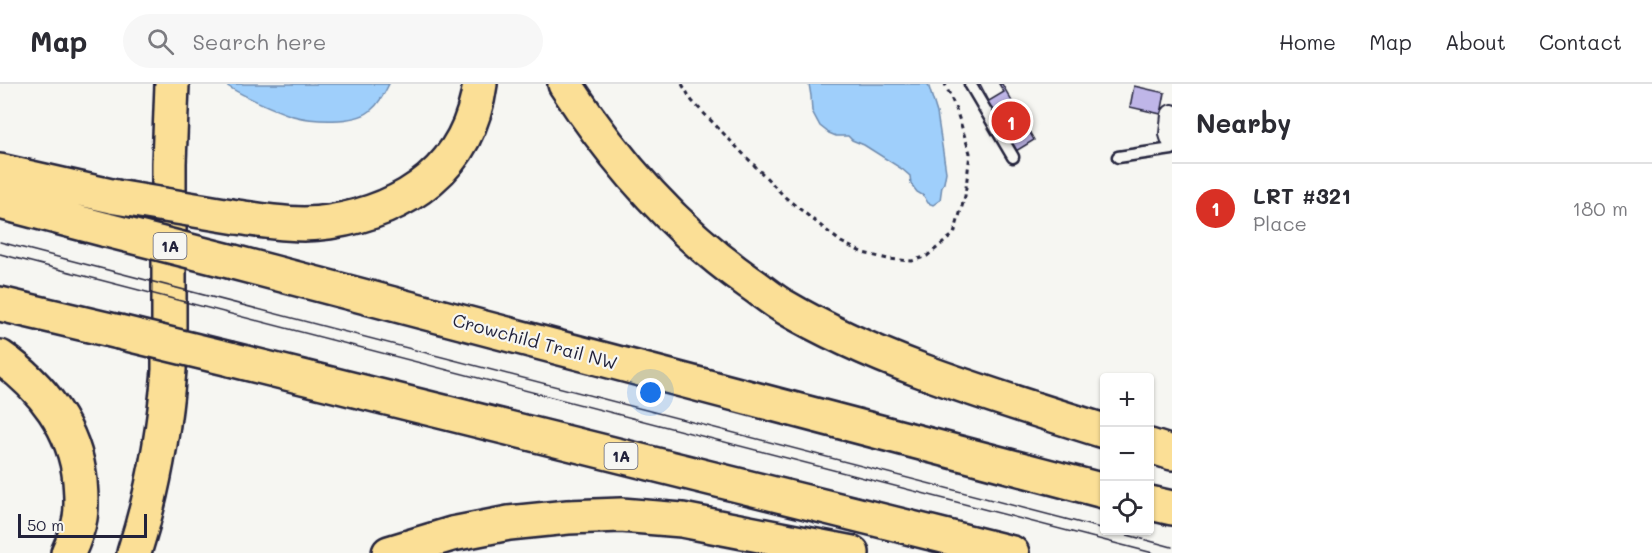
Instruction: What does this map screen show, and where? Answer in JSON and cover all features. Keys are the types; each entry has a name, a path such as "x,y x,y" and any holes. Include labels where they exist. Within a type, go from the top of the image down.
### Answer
{"highway":[{"path":"134,553 155,474 168,387 169,162 172,84"},
{"path":"0,171 116,197 237,217 292,224 327,222 364,214 394,204 415,192 436,174 451,156 472,118 480,84"},
{"path":"565,84 592,125 640,186 678,225 722,263 782,305 848,341 911,366 1018,404 1100,430"},
{"name":"Crowchild Trail NW","path":"0,201 1100,490"},
{"name":"1A","path":"0,304 1012,553"},
{"path":"0,357 42,393 56,412 76,453 82,497 80,518 68,553"},
{"path":"1154,448 1172,453"},
{"path":"1154,503 1172,508"},
{"path":"388,553 452,534 510,523 568,517 621,515 682,520 852,553"}],"street":[{"path":"1172,115 1170,134 1172,140"}],"lane":[{"path":"970,84 1013,157"},
{"path":"1118,156 1172,149"}],"path":[{"path":"682,84 692,101 786,198 841,242 862,253 888,259 912,261 927,256 954,234 965,196 970,153 956,109 945,84"}],"water":[{"path":"225,84 389,84 379,102 370,111 354,118 333,120 311,119 287,114"},
{"path":"809,84 928,84 937,113 946,172 940,200 933,205 928,203 911,184 910,176 902,169 848,136 836,136 820,126 812,111"}],"building":[{"path":"980,84 989,101 1004,92 999,84 1002,84 1034,140 1016,151 978,86"},
{"path":"1134,86 1165,93 1161,114 1130,107"}],"tram line":[{"path":"0,242 1100,528"},
{"path":"0,254 1153,553"},
{"path":"1128,535 1172,547"}],"place":[{"name":"LRT #321","path":"1011,121"}]}
